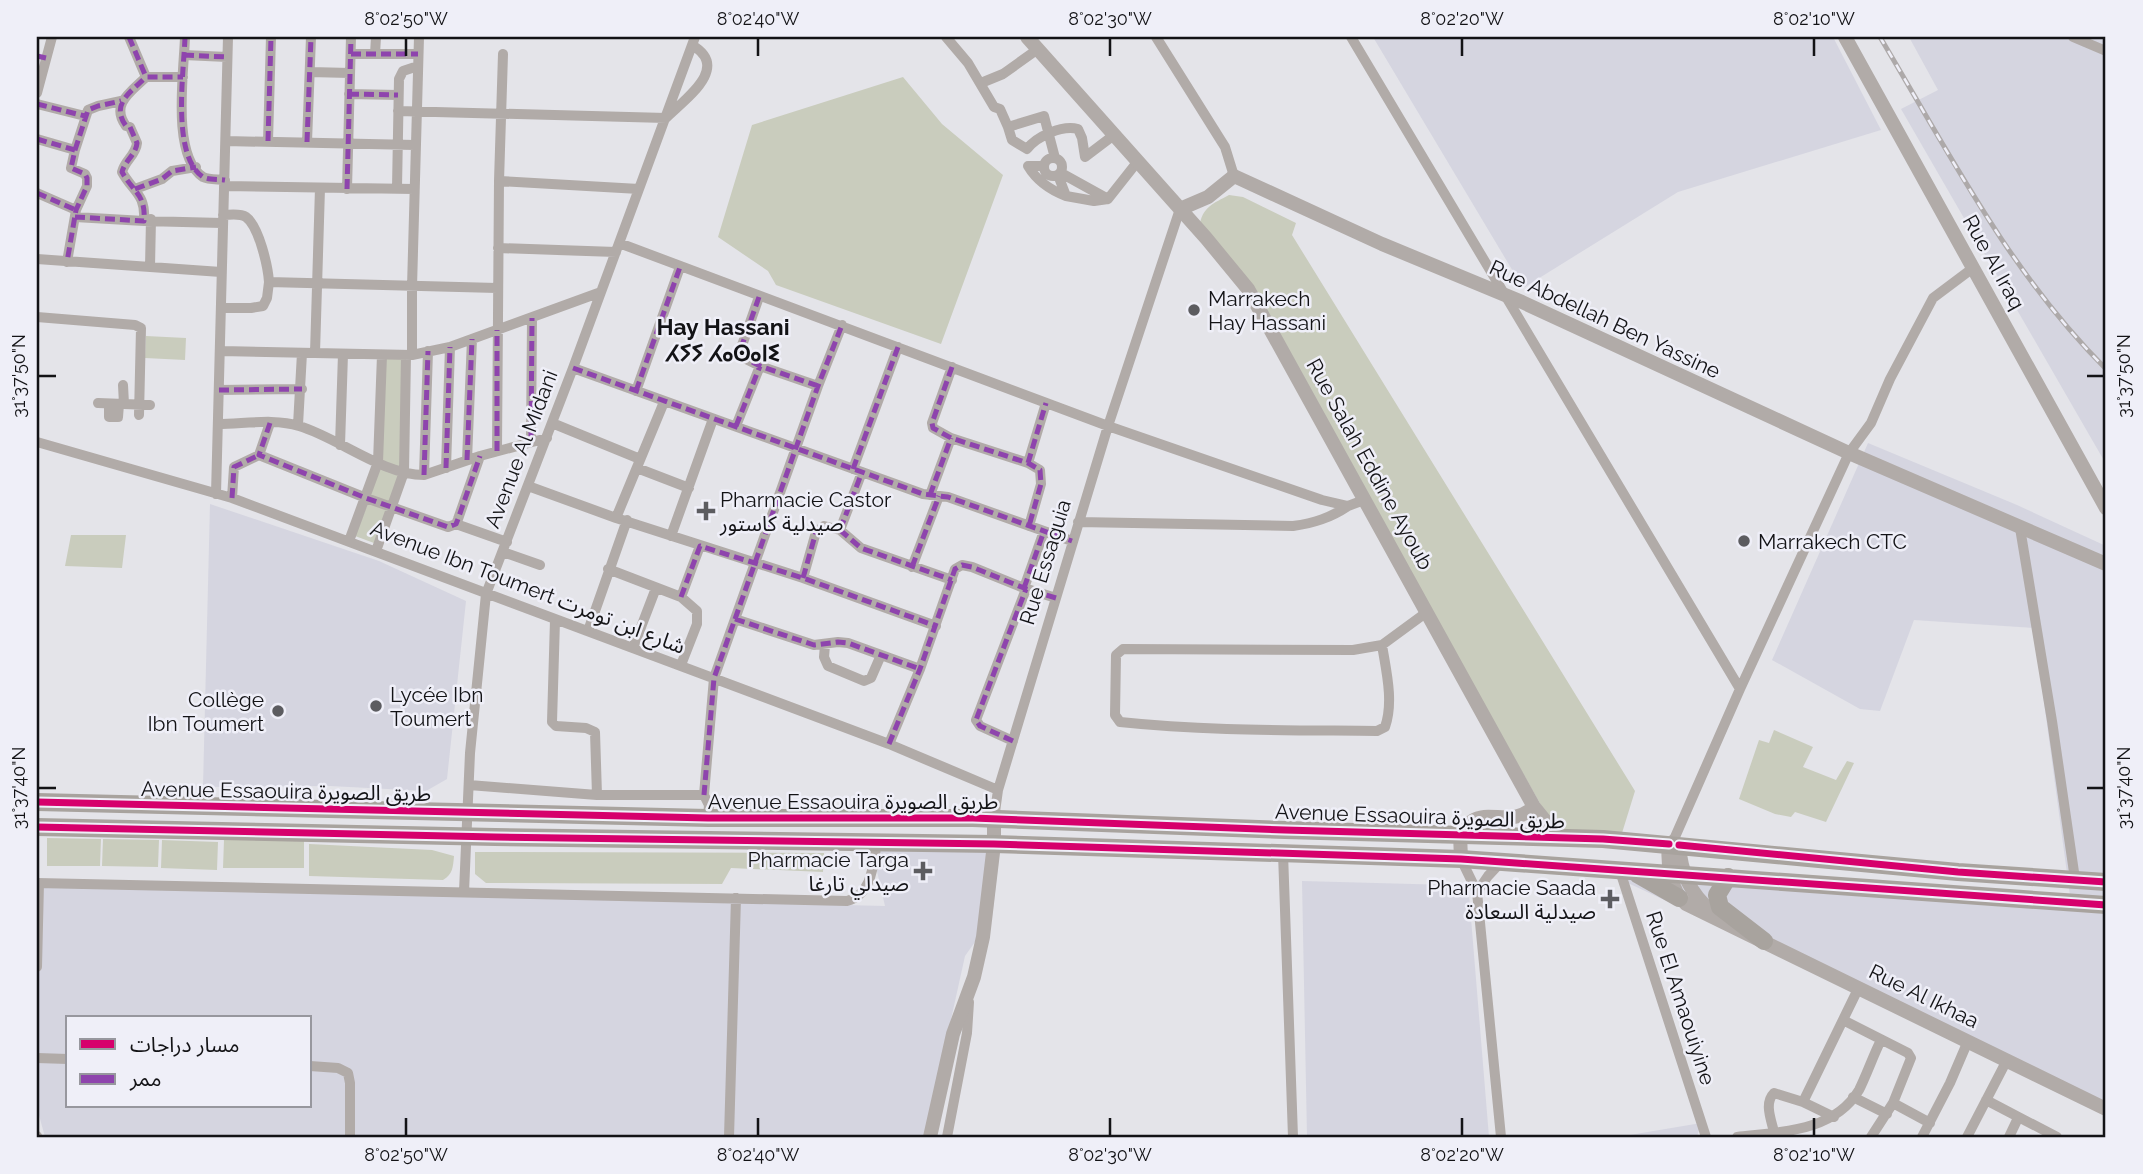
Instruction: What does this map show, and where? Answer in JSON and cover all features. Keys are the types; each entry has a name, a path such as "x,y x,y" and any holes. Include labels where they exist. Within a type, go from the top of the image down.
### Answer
{"main road":[{"name":"Avenue Essaouira طريق الصويرة","path":"37,802 708,818 994,819 1674,842 1958,872 2106,882"},
{"name":"Avenue Essaouira طريق الصويرة","path":"37,827 465,837 994,844 1461,859 2106,905"},
{"path":"1627,871 1679,898"},
{"path":"1728,877 1717,895 1720,907 1764,941"}],"street":[{"path":"37,93 41,57 52,37"},
{"path":"129,37 146,77"},
{"path":"185,37 181,109 185,151 189,162 204,177 225,183 414,189"},
{"path":"216,494 228,37"},
{"path":"268,141 271,37"},
{"path":"307,142 311,37"},
{"path":"347,188 351,37"},
{"path":"375,54 376,37"},
{"path":"376,551 404,472 419,37"},
{"path":"946,37 981,83 994,107 1000,109 1012,140 1049,162"},
{"name":"Rue Salah Eddine Ayoub","path":"1027,37 1248,289 1534,807 1559,838"},
{"path":"1156,37 1225,147 1234,176 1208,197 1180,209"},
{"path":"1351,37 1740,689"},
{"name":"Rue Al Iraq","path":"1845,37 2106,508"},
{"path":"2073,37 2106,51"},
{"path":"398,111 666,118 705,76 709,66 706,56 693,41"},
{"name":"Avenue Al Midani","path":"464,892 466,812 486,594 547,438 693,41"},
{"path":"981,83 1003,74 1038,49"},
{"path":"351,54 418,54"},
{"path":"497,451 497,288 503,54"},
{"path":"184,55 227,57"},
{"path":"397,188 398,95 401,73 418,66"},
{"path":"310,72 350,73"},
{"path":"67,261 76,213 87,186 87,178 70,166 85,116 91,108 121,101 146,77 183,77"},
{"path":"349,94 398,95"},
{"path":"121,101 121,119 130,127 137,144 122,172 145,207 150,267"},
{"path":"37,104 85,116"},
{"path":"1007,127 1044,116 1050,134 1049,162"},
{"path":"1114,135 1085,157 1078,129 1071,127 1050,134 1032,142 1027,149 1028,166 1033,175 1051,190 1094,201 1108,199 1138,161"},
{"path":"37,139 75,150"},
{"path":"226,141 415,145"},
{"path":"1028,166 1049,162 1062,164 1060,174 1066,196"},
{"path":"135,188 162,180 172,171 196,167"},
{"path":"1060,174 1108,199"},
{"name":"Rue Abdellah Ben Yassine","path":"1234,176 1382,244 1503,293 1849,453 2106,564"},
{"path":"499,181 639,188"},
{"path":"315,353 320,188"},
{"path":"37,193 76,213 147,220 223,219 243,215 249,221 261,247 269,282 267,298 263,306 221,309"},
{"name":"Rue Essaguia","path":"930,1137 953,1034 974,977 984,937 998,790 1108,425 1180,209"},
{"path":"498,248 618,248 680,267 842,325 1108,425 1322,500 1348,506"},
{"path":"37,259 221,272"},
{"path":"636,391 680,267"},
{"path":"1674,842 1740,689 1849,453 1871,423 1890,379 1933,298 1973,268"},
{"path":"269,282 497,288"},
{"path":"221,351 409,355 472,339 601,292"},
{"path":"759,297 740,351 744,359 818,386"},
{"path":"37,317 135,325 141,328 143,408 112,404 123,385"},
{"path":"531,441 532,318"},
{"path":"708,818 709,805 704,795 714,678 842,325"},
{"path":"467,460 472,339"},
{"path":"446,468 450,346"},
{"path":"840,530 898,346"},
{"path":"424,475 428,351"},
{"path":"298,425 302,353"},
{"path":"340,445 343,354"},
{"path":"349,541 378,462 382,355"},
{"path":"736,426 760,366"},
{"path":"952,367 932,423 935,430 951,438 1028,463 1040,470 1042,477 1029,526"},
{"path":"573,368 857,470 934,496 948,497 1072,541"},
{"path":"219,390 302,389"},
{"path":"588,631 639,464 664,402"},
{"path":"1028,463 1046,402"},
{"path":"671,536 713,419"},
{"path":"232,498 234,467 259,455 270,423"},
{"path":"552,423 689,488"},
{"path":"218,425 298,425 378,462 404,472 424,475 547,438"},
{"path":"912,567 951,438"},
{"name":"Avenue Ibn Toumert شارع ابن تومرت","path":"37,442 232,498 889,744 998,790"},
{"path":"259,455 392,508 448,527 456,524 540,565"},
{"path":"456,524 480,456"},
{"path":"528,485 936,626"},
{"path":"1078,522 1293,526 1331,517 1364,500"},
{"path":"803,578 818,529 824,526 840,530 861,548 952,580"},
{"path":"2020,528 2075,879"},
{"path":"1013,741 980,726 976,720 1044,531"},
{"path":"681,597 699,546"},
{"path":"889,744 920,669 955,569 966,565 1056,598"},
{"path":"608,569 681,597 697,611 699,619 681,666"},
{"path":"633,648 656,588"},
{"path":"1382,645 1388,684 1387,721 1385,727 1377,731 1197,729 1132,725 1120,722 1115,715 1116,655 1123,649 1353,650 1382,645 1427,612"},
{"path":"555,620 552,722 556,726 586,728 595,732 597,795"},
{"path":"735,620 814,645 843,642 920,669"},
{"path":"825,645 824,657 828,666 864,681 871,678 881,654"},
{"path":"469,785 597,795 704,795"},
{"path":"1501,1137 1477,892 1461,859 1460,834 1475,819 1516,818 1534,807"},
{"path":"37,967 38,883 838,901 854,899 869,882 877,842"},
{"name":"Rue Al Ikhaa","path":"1674,842 1677,874 1723,921"},
{"path":"1283,853 1293,1137"},
{"path":"1477,892 1501,862"},
{"name":"Rue El Amaouiyine","path":"1627,871 1706,1137"},
{"path":"1677,874 1679,898"},
{"path":"729,1137 736,898"},
{"name":"Rue Al Ikhaa","path":"1679,898 1686,904 2106,1109"},
{"path":"1802,1102 1859,987"},
{"name":"Rue Essaguia","path":"947,1137 967,1033 967,995"},
{"path":"1843,1020 1908,1053 1911,1058 1893,1103 1871,1137"},
{"path":"1737,1137 1774,1132 1798,1133 1834,1117 1858,1091 1881,1040"},
{"path":"1922,1137 1968,1041"},
{"path":"37,1058 66,1059"},
{"path":"1967,1137 2007,1060"},
{"path":"312,1066 338,1068 348,1073 351,1083 350,1137"},
{"path":"1774,1132 1768,1105 1772,1093 1802,1102 1834,1117"},
{"path":"1853,1097 1887,1114"},
{"path":"1986,1100 2051,1136"},
{"path":"1893,1103 1930,1123"},
{"path":"2009,1137 2018,1118"}],"shaded area":[{"path":"1373,37 1833,37 1881,130 1678,192 1523,288"},
{"path":"1909,37 2106,37 2106,464 1901,109 1938,90"},
{"path":"1868,443 2017,505 2106,546 2106,1107 1613,876 2071,903 2034,628 1914,620 1880,711 1860,709 1772,660"},
{"path":"210,504 379,561 466,601 447,779 426,791 330,786 203,787"},
{"path":"1001,841 992,918 965,956 925,1137 45,1137 37,1108 37,885 885,906 871,845"},
{"path":"1302,881 1450,885 1469,894 1489,1137 1307,1137"},
{"path":"1701,1123 1697,1137 1618,1137"}],"green space":[{"path":"903,77 942,124 1003,175 941,344 776,285 768,271 718,237 752,125"},
{"path":"1229,195 1243,197 1296,223 1292,235 1635,791 1622,833 1561,829 1550,821 1360,487 1248,283 1200,226 1206,210"},
{"path":"146,336 186,338 185,360 145,358"},
{"path":"385,358 406,358 401,468 381,460"},
{"path":"380,467 399,473 390,503 369,499"},
{"path":"368,503 387,510 374,543 355,536"},
{"path":"71,535 126,535 122,568 65,566"},
{"path":"1774,730 1813,747 1803,767 1836,780 1847,761 1854,763 1826,822 1795,812 1791,817 1775,814 1739,799 1759,740 1769,743"},
{"path":"47,838 101,839 100,866 47,866"},
{"path":"103,839 159,840 158,867 102,866"},
{"path":"304,839 304,868 223,868 224,840"},
{"path":"162,840 218,842 217,870 161,868"},
{"path":"309,844 432,850 454,856 451,873 443,880 309,876"},
{"path":"475,852 824,853 823,872 731,868 722,884 486,883 475,874"}],"railway":[{"path":"1880,37 2010,252 2040,293 2106,369"}],"marked path":[{"path":"129,37 146,77 183,77"},
{"path":"185,37 182,112 187,151 193,166 203,177 225,180"},
{"path":"268,141 271,37"},
{"path":"307,142 311,37"},
{"path":"347,189 351,37"},
{"path":"351,54 418,54"},
{"path":"184,55 227,57"},
{"path":"37,56 46,58"},
{"path":"75,217 144,221 141,199 122,172 137,143 120,111 124,99 146,77"},
{"path":"349,94 398,95"},
{"path":"75,150 88,110 121,101"},
{"path":"37,104 85,116"},
{"path":"37,139 75,150 71,168 85,174 87,178 87,186 76,210 67,262"},
{"path":"135,189 162,179 172,171 196,167"},
{"path":"37,193 76,210"},
{"path":"636,391 680,267"},
{"path":"759,297 740,351 742,357 818,386"},
{"path":"531,441 532,318"},
{"path":"704,795 714,678 842,325"},
{"path":"497,330 497,451"},
{"path":"467,460 472,339"},
{"path":"446,468 450,347"},
{"path":"853,469 898,347"},
{"path":"424,475 428,351"},
{"path":"736,426 760,366"},
{"path":"952,367 932,423 933,428 951,438 1028,463 1040,470 1041,484 1029,526"},
{"path":"573,368 923,494 948,497 1072,541"},
{"path":"219,390 302,389"},
{"path":"1028,463 1046,403"},
{"path":"270,423 259,455 448,527 456,524 480,456"},
{"path":"930,495 951,438"},
{"path":"232,498 234,467 259,455"},
{"path":"803,578 816,532 824,526 840,530 862,472"},
{"path":"912,567 939,496"},
{"path":"840,530 861,548 952,580"},
{"path":"1024,588 1044,531"},
{"path":"681,597 700,546 803,578 936,626"},
{"path":"889,744 920,669 955,569 962,565 972,567 1056,598"},
{"path":"1013,741 980,726 976,720 1026,589"},
{"path":"735,619 814,645 848,643 920,669"}],"cycle path":[{"path":"37,802 708,818 973,818 1603,839 1669,844"},
{"path":"37,827 994,844 1461,859 2106,905"},
{"path":"1679,845 1958,872 2106,882"}],"place":[{"name":"Marrakech Hay Hassani","path":"1194,310"},
{"name":"Pharmacie Castor صيدلية كاستور","path":"706,511"},
{"name":"Marrakech CTC","path":"1744,541"},
{"name":"Lycée Ibn Toumert","path":"376,706"},
{"name":"Collège Ibn Toumert","path":"278,711"},
{"name":"Pharmacie Targa صيدلي تارغا","path":"923,871"},
{"name":"Pharmacie Saada صيدلية السعادة","path":"1610,899"}],"district":[{"name":"Hay Hassani ⵃⵢⵢ ⵃⴰⵙⴰⵏⵉ","path":"723,339"}]}
